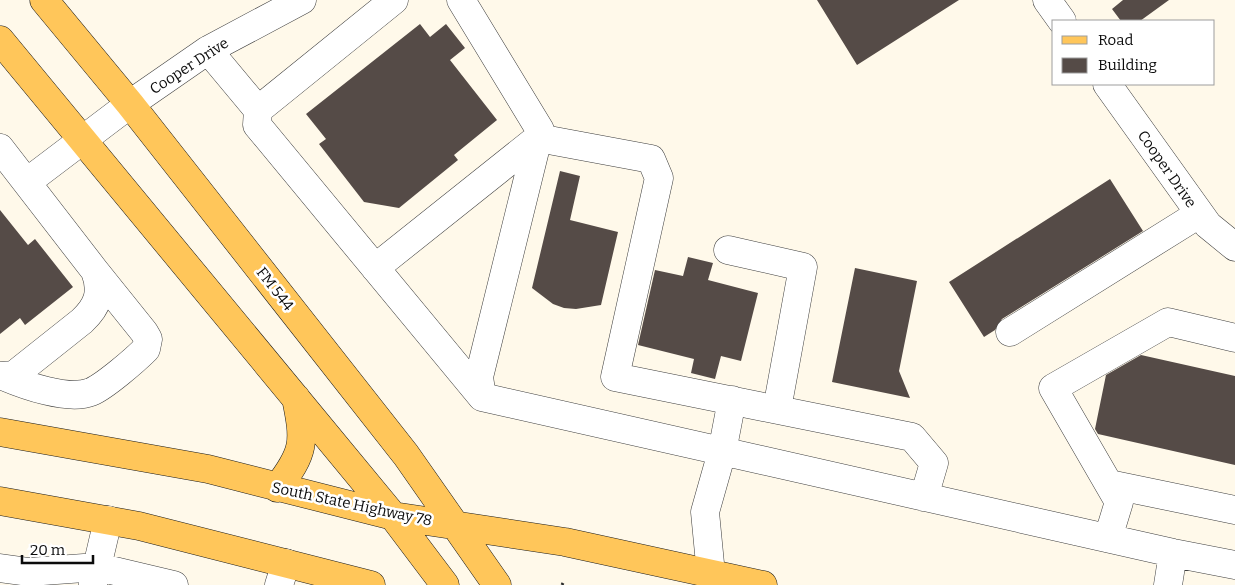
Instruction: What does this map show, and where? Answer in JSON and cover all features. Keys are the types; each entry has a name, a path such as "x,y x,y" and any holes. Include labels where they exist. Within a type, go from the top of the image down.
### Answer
{"main road":[{"name":"FM 544","path":"44,0 130,104 406,455 497,585"},
{"path":"0,40 393,516 445,585"},
{"path":"277,488 294,466 302,442 295,397"},
{"name":"South State Highway 78","path":"0,432 208,469 393,516 565,542 763,585"},
{"path":"0,501 139,526 283,574 371,585"}],"street":[{"name":"Cooper Drive","path":"27,182 130,104 208,50 302,0"},
{"path":"258,110 394,0"},
{"path":"461,0 540,130 479,377 482,397"},
{"path":"1047,0 1061,20"},
{"path":"208,50 258,110 257,125 482,397 1173,553 1235,565"},
{"name":"Cooper Drive","path":"1108,85 1208,226 1235,247"},
{"path":"375,268 538,138 651,159 659,178 615,376 912,437 934,463 924,497"},
{"path":"0,148 148,338 146,349 98,388 85,394 38,389 2,376"},
{"path":"1010,332 1199,214"},
{"path":"728,250 803,267 777,409"},
{"path":"2,376 14,375 92,312 100,292 95,271"},
{"path":"1108,538 1119,502 1053,388 1168,322 1235,338"},
{"path":"711,574 706,512 722,452 732,400"},
{"path":"1109,484 1235,510"},
{"path":"95,576 108,520"},
{"path":"1168,585 1173,553"},
{"path":"0,568 174,585"}],"building":[{"path":"817,0 959,0 857,65"},
{"path":"1123,0 1169,0 1141,20 1120,20 1112,9"},
{"path":"420,24 430,37 446,24 465,48 450,60 497,120 454,155 458,160 399,208 364,202 319,144 326,139 306,114"},
{"path":"560,171 580,176 570,220 618,232 601,305 576,309 564,308 553,304 532,288"},
{"path":"1110,179 1143,231 1002,319 995,330 984,337 949,282"},
{"path":"0,210 28,245 35,239 73,287 25,325 20,318 0,334"},
{"path":"688,257 713,263 708,280 758,293 741,361 721,356 715,379 691,373 694,359 638,345 655,270 683,276"},
{"path":"855,268 917,281 899,371 910,398 832,382"},
{"path":"1141,355 1235,376 1235,465 1098,434 1095,429 1106,375"}]}
